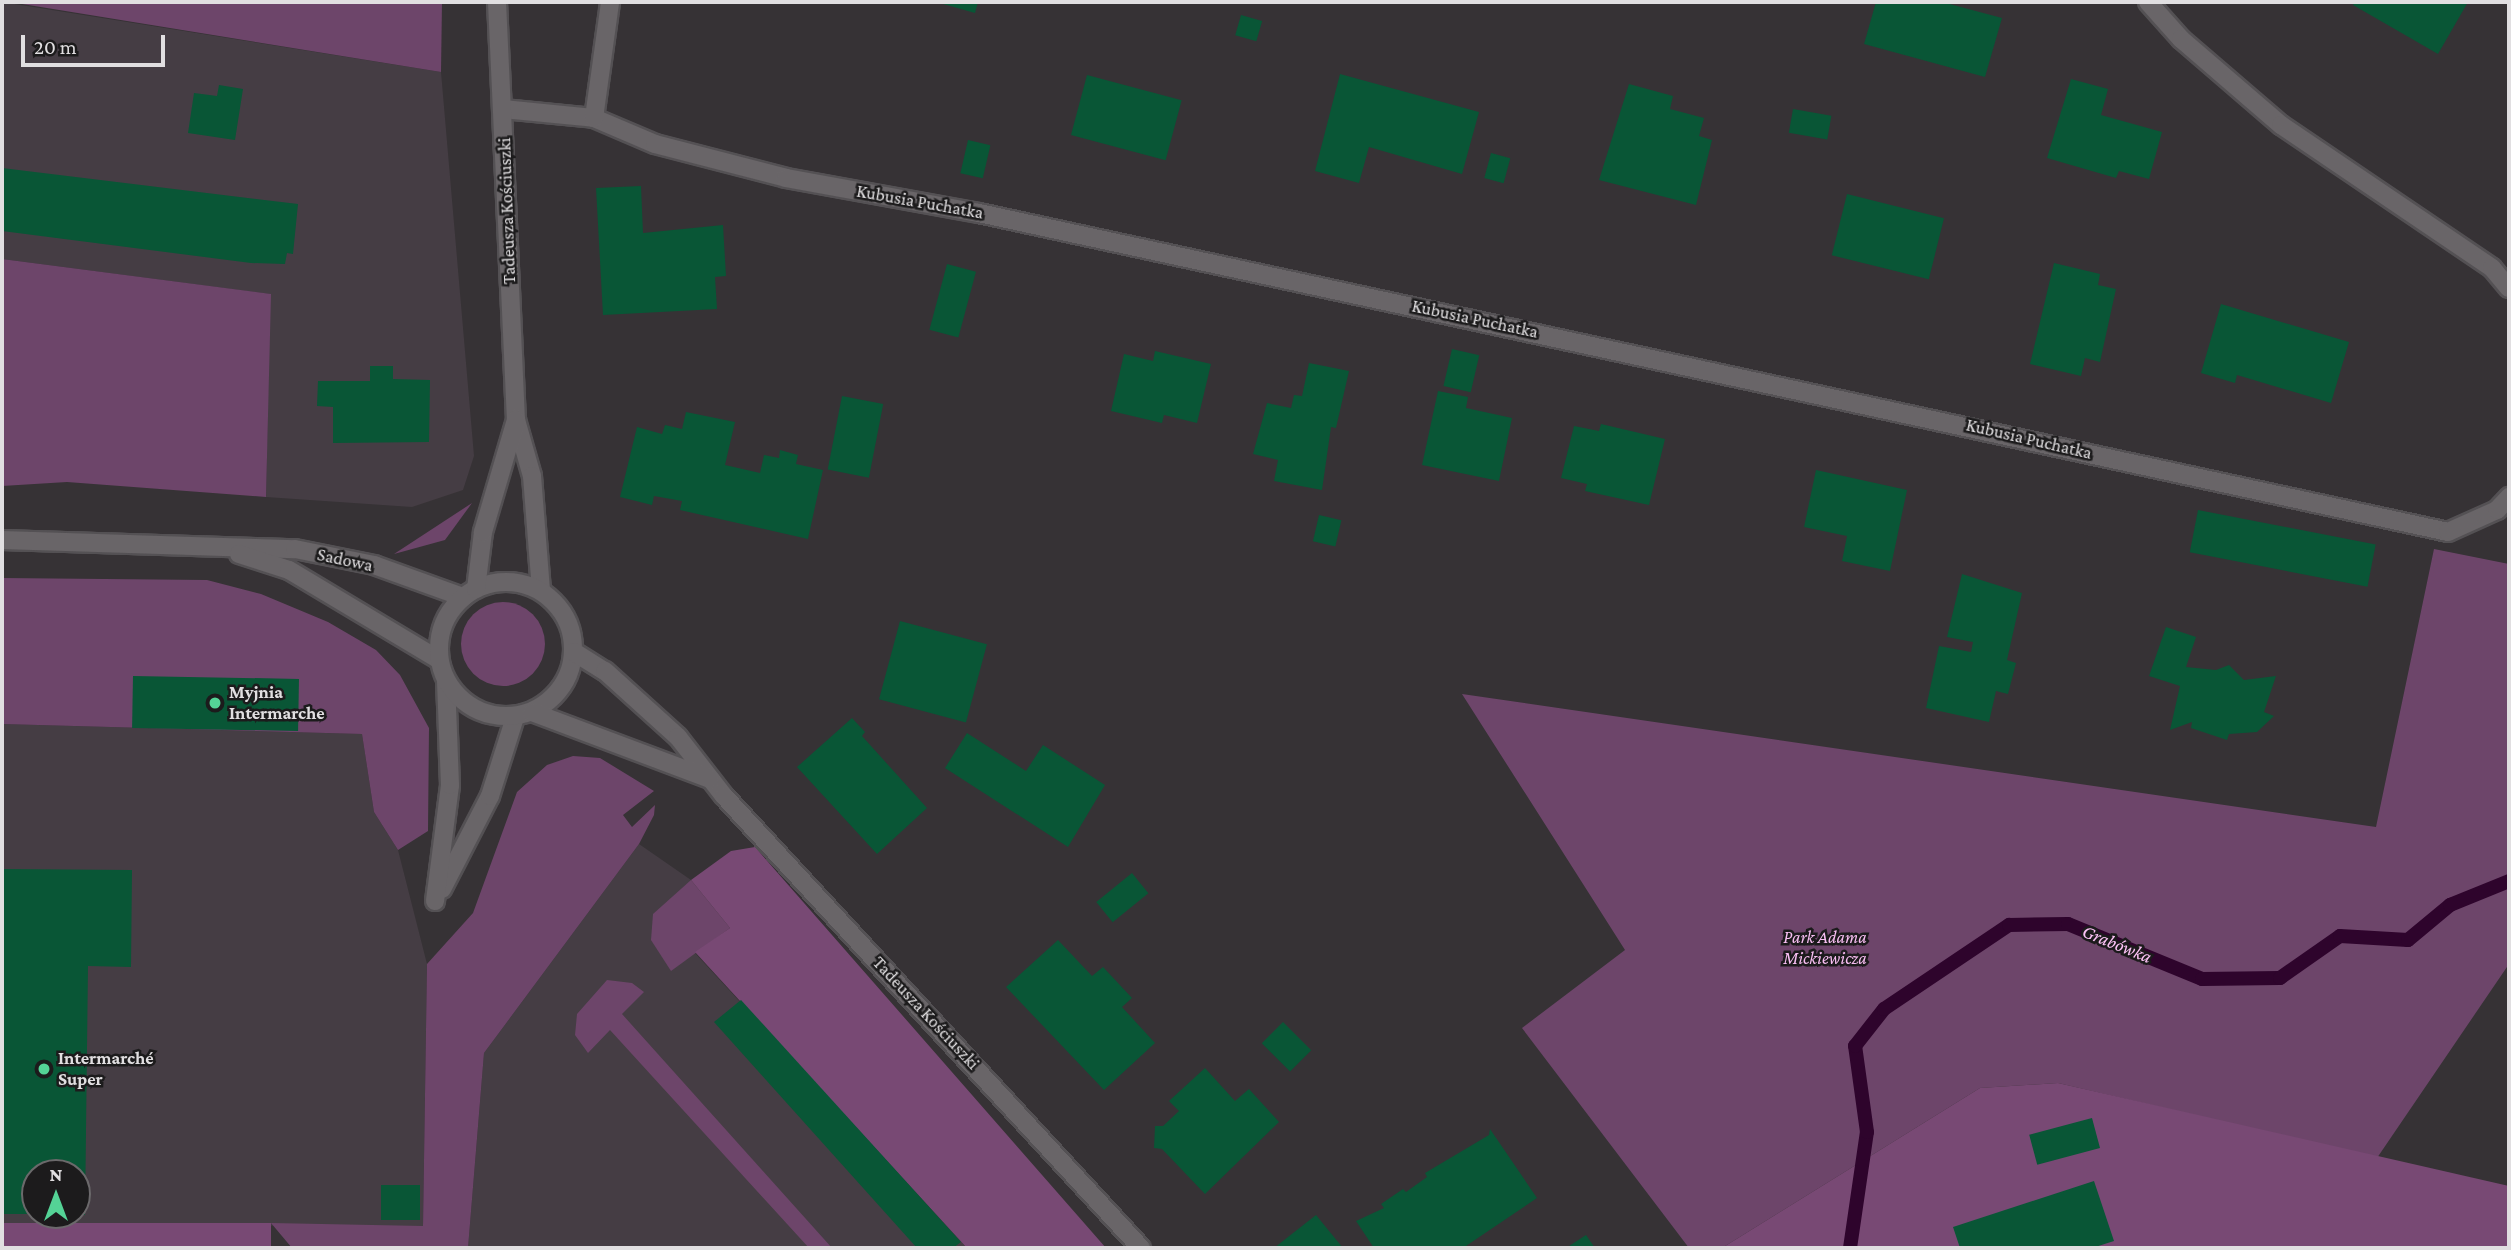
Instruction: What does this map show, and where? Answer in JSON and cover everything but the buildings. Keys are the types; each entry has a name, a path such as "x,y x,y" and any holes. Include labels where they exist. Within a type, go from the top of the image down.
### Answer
{"street":[{"name":"Tadeusza Kościuszki","path":"497,2 516,420 532,476 541,591"},
{"path":"594,118 610,2"},
{"path":"2148,2 2181,38 2281,125 2484,262 2509,288"},
{"name":"Kubusia Puchatka","path":"503,108 594,118 655,144 786,178 979,213 2448,532 2497,510 2509,497"},
{"name":"Tadeusza Kościuszki","path":"470,593 484,532 516,420"},
{"name":"Sadowa","path":"2,540 222,549 295,549 374,565 470,593"},
{"name":"Sadowa","path":"222,549 289,570 438,659"},
{"path":"509,582 541,591 565,618 574,653 561,688 524,715 490,796 435,901 450,785 446,681 438,659 444,625 470,593 509,582"},
{"name":"Tadeusza Kościuszki","path":"574,653 605,671 678,737 710,779 1141,1248"},
{"path":"446,681 475,710 524,715"},
{"name":"Tadeusza Kościuszki","path":"524,715 710,779"}],"shaded area":[{"path":"2,2 441,72 474,456 463,490 412,507 266,497 270,294 2,259"},
{"path":"2,724 362,734 374,812 398,850 427,964 423,1227 91,1224 91,1159 21,1159 21,1223 2,1223"},
{"path":"639,844 691,880 730,928 695,953 967,1248 468,1248 484,1053"},
{"path":"755,847 1106,1248 967,1248 695,952 730,928 691,880 731,851"},
{"path":"2058,1083 2509,1186 2509,1248 1722,1248 1980,1088"},
{"path":"2,1223 21,1223 21,1229 91,1229 91,1223 271,1223 271,1248 2,1248"}],"green space":[{"path":"10,2 442,2 441,72"},
{"path":"2,259 271,294 266,497 67,482 2,486"},
{"path":"472,503 445,540 394,554"},
{"name":"Park Adama Mickiewicza","path":"2434,549 2509,564 2509,964 2377,1158 2058,1083 1980,1088 1722,1248 1689,1248 1522,1028 1625,950 1462,694 2376,827"},
{"path":"2,578 207,580 261,594 328,622 376,650 400,675 429,728 428,831 398,850 374,812 362,734 2,724"},
{"path":"503,602 519,605 533,614 542,628 545,644 542,660 533,674 519,683 503,686 487,683 473,674 464,660 461,644 464,628 473,614 487,605"},
{"path":"573,756 600,758 654,791 623,815 632,827 655,805 654,815 639,844 484,1053 468,1248 292,1248 271,1223 423,1226 427,964 473,913 517,792 547,765"},
{"path":"691,880 730,928 671,971 651,940 653,914"},
{"path":"607,980 632,983 644,992 622,1014 832,1248 809,1248 610,1030 588,1053 575,1035 577,1014"}],"waterway":[{"name":"Grabówka","path":"1850,1248 1867,1132 1855,1046 1884,1009 2009,925 2068,924 2202,979 2280,978 2340,936 2408,940 2450,905 2509,881"}],"place":[{"name":"Myjnia Intermarche","path":"215,703"},
{"name":"Intermarché Super","path":"44,1069"}]}
